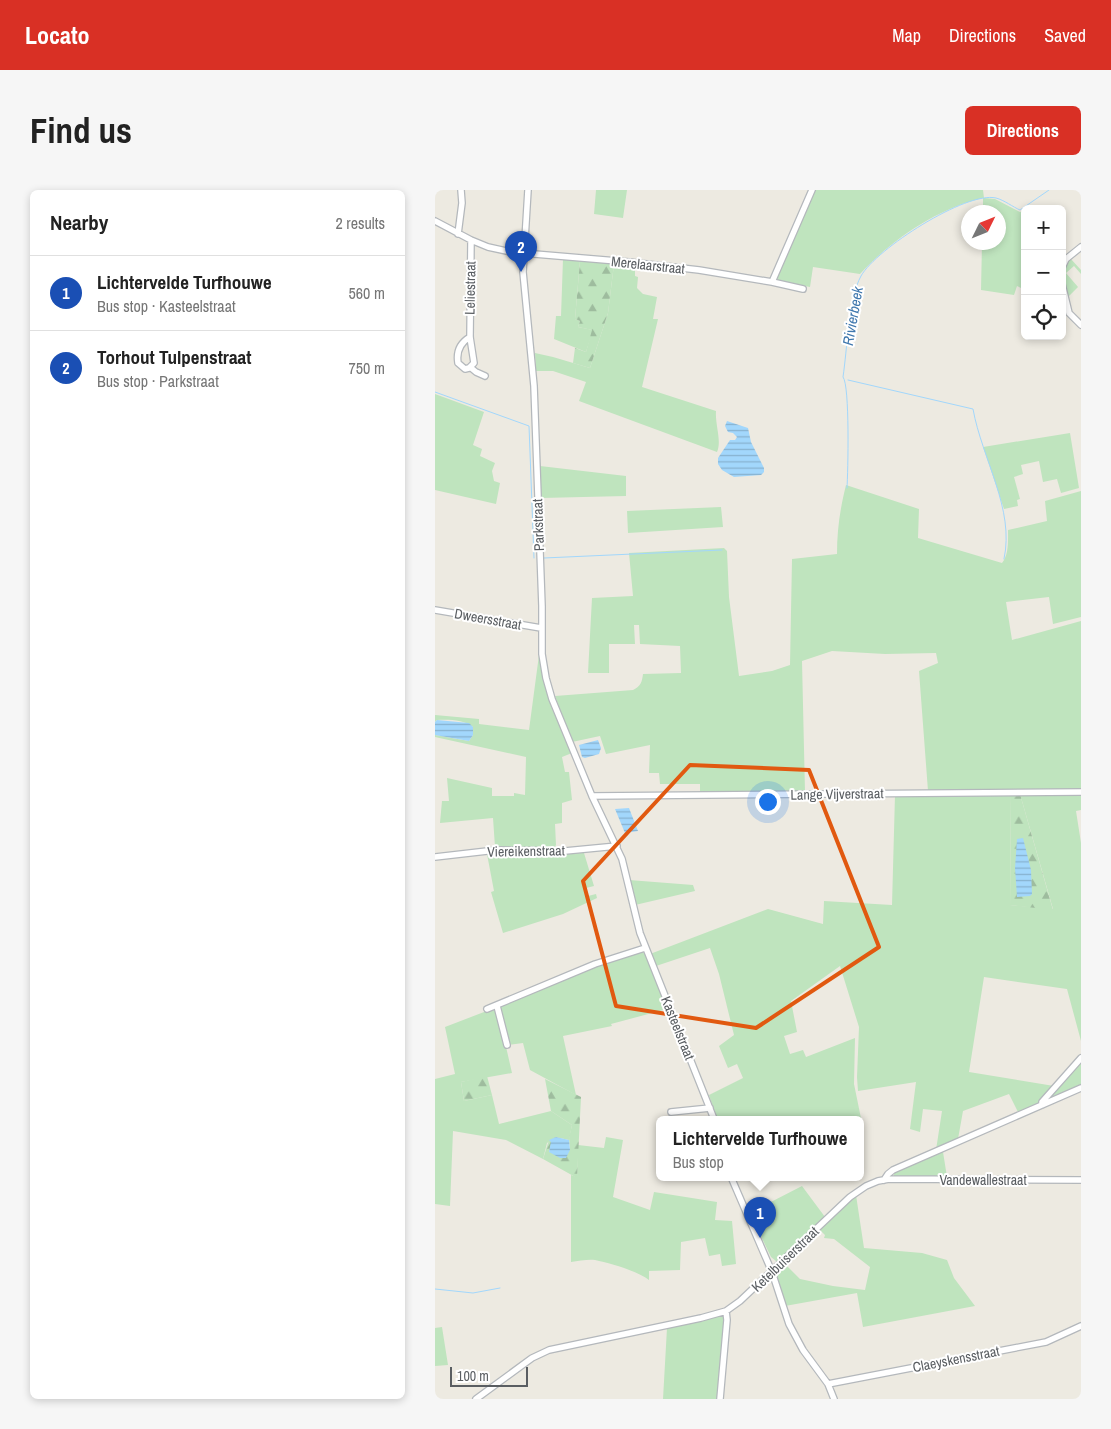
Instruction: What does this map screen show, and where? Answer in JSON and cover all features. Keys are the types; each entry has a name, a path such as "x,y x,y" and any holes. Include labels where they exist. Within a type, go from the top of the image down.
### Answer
{"street":[{"path":"458,234 463,203 461,190"},
{"name":"Parkstraat","path":"527,190 523,272 534,386 542,654 552,699 592,796 617,846"},
{"path":"772,282 812,190"},
{"name":"Merelaarstraat","path":"435,221 458,234 488,247 523,253 647,264 772,282 803,289"},
{"name":"Leliestraat","path":"469,337 462,342 457,352 457,363 465,369 474,363 469,337 471,240"},
{"path":"1066,259 1081,247"},
{"path":"1065,295 1069,314 1081,325"},
{"name":"Leliestraat","path":"470,367 485,376"},
{"name":"Dweersstraat","path":"435,610 541,628"},
{"name":"Lange Vijverstraat","path":"592,796 1081,792"},
{"name":"Viereikenstraat","path":"435,857 496,850 565,851 617,846"},
{"name":"Kasteelstraat","path":"617,846 622,859 635,918 645,948 713,1116"},
{"path":"487,1009 587,967 645,948"},
{"path":"497,1006 507,1045"},
{"path":"1043,1105 1042,1102 1081,1058"},
{"name":"Ketelbuiserstraat","path":"476,1399 532,1358 549,1350 701,1318 726,1310 740,1301 850,1197 866,1186 884,1180 893,1170 1081,1088"},
{"path":"671,1112 710,1108"},
{"name":"Vandewallestraat","path":"884,1180 1081,1180"},
{"path":"733,1181 772,1272 794,1334 803,1350 828,1384 834,1399"},
{"path":"720,1399 727,1320 726,1310"},
{"name":"Claeyskensstraat","path":"828,1384 1046,1342 1081,1326"}],"highlighted area":[{"path":"690,765 809,770 879,947 756,1028 616,1006 583,881"}],"green space":[{"path":"596,190 627,190 623,218 594,214"},
{"path":"814,190 983,190 984,198 995,199 1021,212 1021,288 1017,286 1014,295 981,290 982,250 1006,250 1006,205 983,205 983,198 949,209 932,217 886,249 860,274 813,267 810,287 775,280"},
{"path":"1070,258 1081,270 1081,274 1074,266 1066,273 1067,262"},
{"path":"563,259 580,261 575,319 580,321 578,327 593,330 586,352 554,339 556,316 561,316"},
{"path":"580,261 614,264 608,313 590,368 573,363 575,348 586,352 592,330 578,327 580,321 575,319"},
{"path":"614,264 635,266 635,276 638,277 637,288 643,294 657,297 653,319 658,319 642,387 716,411 719,443 717,452 579,401 586,382 553,371 536,371 535,353 590,368 608,313"},
{"path":"1066,273 1078,287 1066,299"},
{"path":"435,394 484,412 473,445 482,449 480,456 495,463 492,471 494,481 500,483 496,504 435,490"},
{"path":"1070,433 1079,488 1061,493 1057,479 1043,482 1039,461 1021,465 1023,474 1014,477 1020,499 1017,500 1018,506 1004,509 983,447"},
{"path":"540,466 626,476 626,496 541,498"},
{"path":"846,485 919,509 918,538 1002,563 1007,552 1008,530 1047,521 1045,501 1081,491 1081,617 1053,624 1049,597 1006,602 1012,640 1081,621 1081,789 928,791 919,671 938,663 936,653 885,654 832,651 802,661 805,792 700,792 700,784 660,784 659,773 649,773 650,745 606,754 600,736 572,742 555,696 633,690 641,684 643,674 681,673 680,646 640,644 639,625 634,625 635,644 609,644 609,673 588,673 592,598 633,596 629,553 724,548 727,551 729,597 739,676 772,671 790,665 792,559 837,554 839,520"},
{"path":"721,507 723,527 628,533 627,511"},
{"path":"539,655 551,706 572,753 562,757 565,772 569,772 572,800 562,803 562,823 555,824 556,845 554,848 495,847 493,818 440,823 442,801 449,801 447,778 492,788 492,796 514,796 514,793 525,795 526,757 435,737 435,735 469,741 473,735 473,727 456,720 437,720 435,722 435,715 479,719 479,724 529,730"},
{"path":"1081,793 1081,810 1076,811 1081,843 1081,1041 1067,989 984,977 969,1072 1054,1086 1036,1105 1019,1114 1009,1094 963,1111 958,1139 936,1150 942,1111 923,1109 920,1132 910,1129 916,1082 858,1091 859,1027 840,966 791,1001 797,1032 784,1036 790,1054 803,1050 806,1057 855,1038 854,1084 861,1116 716,1116 709,1095 743,1078 737,1064 728,1068 719,1046 734,1035 719,974 710,948 656,966 650,954 768,909 823,924 824,901 892,905 895,795 1011,794 1010,905 1053,909 1020,794"},
{"path":"1011,794 1020,794 1053,910 1010,905"},
{"path":"542,852 554,854 584,853 594,886 586,888 588,896 596,894 597,898 563,914 503,933 491,892 494,891 487,854"},
{"path":"629,880 693,885 695,891 635,905"},
{"path":"641,951 646,955 667,1009 611,1024 612,1026 563,1036 576,1095 530,1070 523,1043 508,1045 500,1008 502,1006 593,966"},
{"path":"497,1007 512,1073 461,1082 464,1101 492,1095 499,1124 551,1111 572,1125 569,1140 556,1137 547,1143 543,1159 506,1140 453,1131 450,1206 435,1204 435,1079 455,1074 445,1027"},
{"path":"1081,1062 1081,1087 1052,1099 1053,1093"},
{"path":"487,1076 492,1095 464,1101 461,1082"},
{"path":"545,1079 581,1097 577,1178 543,1159 549,1140 552,1141 549,1152 570,1150 569,1138 572,1125 551,1111"},
{"path":"606,1137 623,1140 613,1197 650,1210 654,1192 717,1202 715,1220 732,1221 736,1264 722,1266 720,1254 709,1256 705,1238 681,1242 680,1270 649,1271 649,1280 616,1265 601,1261 571,1262 571,1175 577,1177 578,1145 604,1148"},
{"path":"943,1152 947,1177 894,1176 894,1173 898,1170"},
{"path":"802,1186 825,1217 779,1261 776,1261 771,1257 747,1207 763,1198 767,1204"},
{"path":"856,1195 864,1248 922,1253 947,1260 954,1278 975,1306 863,1327 857,1293 785,1306 774,1273 784,1263 800,1279 865,1290 870,1267 834,1239 824,1238 825,1235 819,1229"},
{"path":"723,1315 725,1319 718,1399 663,1399 667,1328"},
{"path":"442,1327 448,1365 435,1366 435,1328"}],"water":[{"path":"727,421 748,428 751,442 764,468 764,472 761,475 734,477 722,470 718,464 718,458 730,440 735,440 737,437 733,433 728,432 725,426"},
{"path":"437,720 469,723 473,727 473,735 469,741 435,735 435,722"},
{"path":"598,740 601,748 599,754 585,758 582,757 579,745"},
{"path":"629,808 638,831 625,833 615,809"},
{"path":"1023,838 1031,870 1032,894 1030,896 1017,897 1015,868 1017,839"},
{"path":"556,1137 569,1140 570,1150 566,1158 560,1158 549,1152 551,1142 549,1140"}],"waterway":[{"name":"Rivierbeek","path":"847,488 848,412 843,377 851,310 861,276 884,251 944,212 964,203 982,198 996,198 1020,210 1049,190"},
{"path":"848,380 973,409 977,428 996,484 1005,522 1004,559"},
{"name":"Rivierbeek","path":"435,392 529,426 534,558"},
{"name":"Rivierbeek","path":"544,558 722,550"},
{"path":"435,1289 473,1293 500,1288"}],"place":[{"name":"Torhout Tulpenstraat","path":"521,272"},
{"name":"Lichtervelde Turfhouwe","path":"760,1238"}]}
